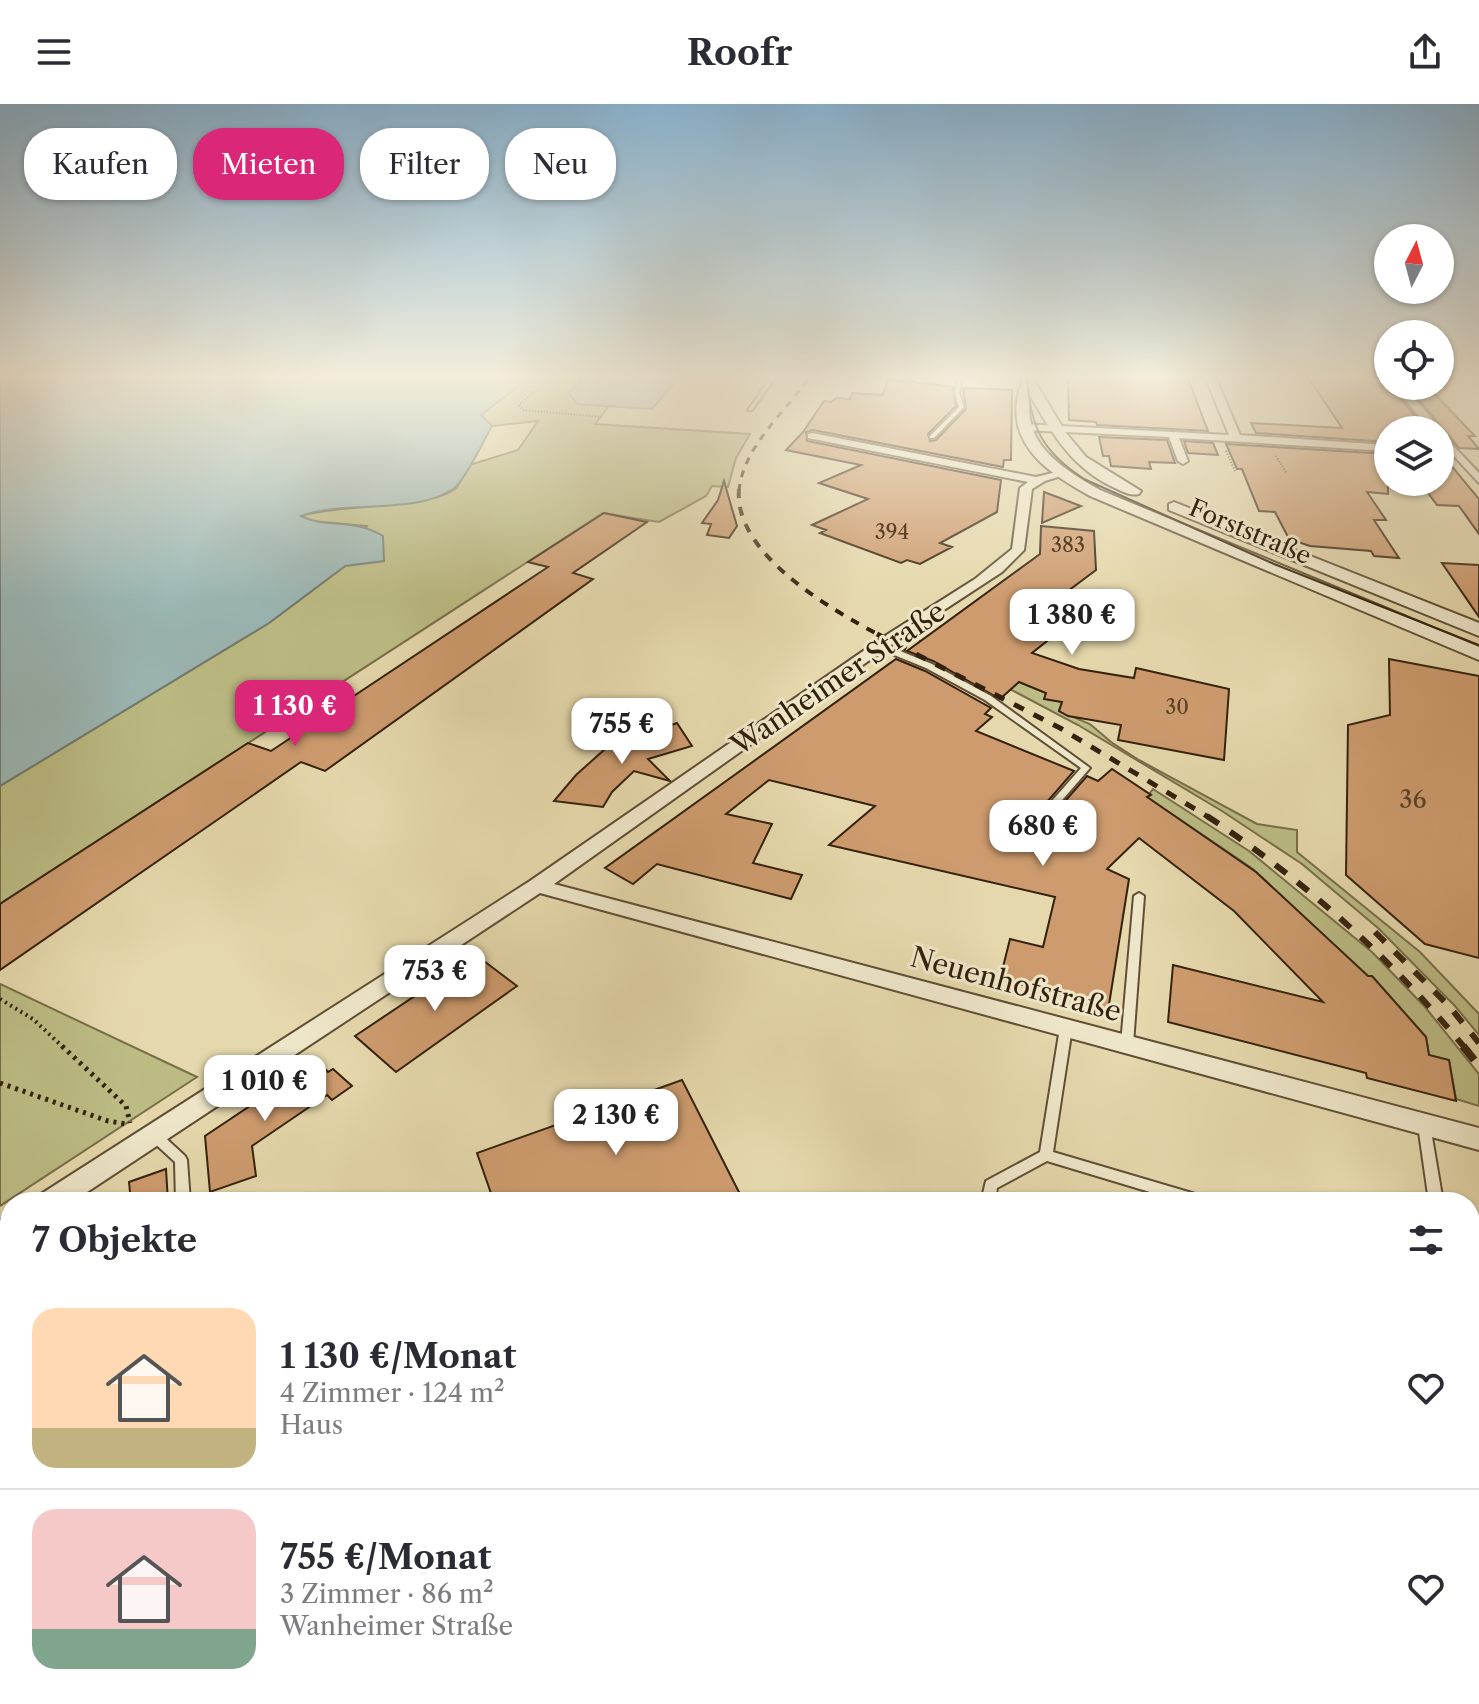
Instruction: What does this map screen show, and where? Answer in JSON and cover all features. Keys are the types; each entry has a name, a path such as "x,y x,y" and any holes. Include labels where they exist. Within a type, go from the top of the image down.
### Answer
{"street":[{"path":"887,451 1036,480 1061,474"},
{"name":"Forststraße","path":"1035,451 1061,474 1095,493 1479,654"},
{"name":"Forststraße","path":"1069,451 1084,465 1109,480 1479,630"},
{"path":"1179,451 1183,461"},
{"path":"1454,452 1474,453"},
{"path":"1454,452 1479,480"},
{"name":"Wanheimer Straße","path":"63,1192 142,1130 537,886 880,646 1012,559 1019,546 1026,488 1036,480"},
{"name":"Neuenhofstraße","path":"537,886 1479,1139"}],"lane":[{"path":"880,646 929,666 988,698 1086,768 1047,812"},
{"path":"1127,1044 1139,896"},
{"path":"1046,1155 1066,1028"},
{"path":"1423,1124 1434,1192"},
{"path":"142,1130 181,1160 183,1192"},
{"path":"990,1192 991,1185 1046,1155 1169,1192"}],"path":[{"path":"0,999 33,1019 126,1106 142,1130"},
{"path":"0,1083 142,1130"}],"green space":[{"path":"516,451 740,451 728,487 712,486 706,496 659,522 603,513 0,904 0,786 269,623 345,566 367,526 311,521 300,516 427,500 444,495 458,486 469,465"},
{"path":"919,641 1046,693 1045,699 1062,702 1059,711 1090,724 1139,760 1257,824 1297,830 1297,852 1420,952 1479,1014 1479,1035 1455,1006 1378,928 1302,864 1222,811 1078,725"},
{"path":"1153,789 1249,851 1372,952 1425,1007 1479,1074 1479,1106 1456,1099 1449,1060 1429,1055 1426,1037 1372,976 1368,976 1253,869 1147,797"},
{"path":"0,984 197,1077 21,1192 0,1192"}],"water":[{"path":"0,451 479,451 458,485 437,497 399,505 339,508 301,516 372,530 383,536 384,561 345,566 269,623 0,786"}],"building":[{"path":"789,451 855,451 1001,480 997,512 940,543 952,547 920,564 907,560 901,563 820,533 826,530 812,525 868,499 819,483 861,465"},
{"path":"919,451 1011,451 1011,460 1004,460 1003,467"},
{"path":"1102,451 1171,451 1175,463 1149,462 1151,469 1111,466 1109,456 1103,456"},
{"path":"1187,451 1216,451 1218,455"},
{"path":"1229,451 1374,453 1374,493 1367,492 1386,520 1374,520 1399,558 1374,556 1371,551 1310,546 1289,539 1275,512 1259,511 1242,469 1237,469"},
{"path":"1454,469 1479,499 1479,534 1459,506 1437,505 1430,496 1454,496"},
{"path":"724,481 737,526 729,538 707,535 711,524 702,523 718,500"},
{"path":"1044,492 1081,506 1042,523"},
{"path":"604,513 647,522 573,573 593,579 325,771 301,762 0,970 0,904 248,743 271,751 548,567 528,562"},
{"path":"1041,526 1094,531 1096,570 1048,606 1079,616 1032,653 1079,669 1134,678 1136,668 1229,689 1224,760 1118,740 1121,725 1068,716 1059,711 1062,702 1044,699 1046,693 1019,682 1000,699 933,661 907,651 1040,554"},
{"path":"1442,563 1479,565 1479,617"},
{"path":"896,659 925,671 991,708 985,714 992,717 976,731 1074,771 1040,810 1042,816 1052,816 1087,776 1098,781 1112,769 1151,795 1147,797 1256,872 1368,976 1372,976 1426,1037 1429,1055 1449,1060 1456,1101 1367,1078 1366,1073 1168,1022 1173,965 1323,1002 1234,911 1139,838 1107,869 1129,879 1108,1011 1082,1004 1082,1000 1000,979 1010,939 1043,947 1055,897 829,845 875,806 769,780 726,814 772,824 753,863 802,875 791,899 657,864 633,884 605,868"},
{"path":"1389,659 1479,676 1479,958 1425,944 1346,875 1348,725 1390,715"},
{"path":"677,723 692,746 648,759 670,781 634,771 612,792 603,807 554,801 576,775 614,741 620,743"},
{"path":"476,955 517,986 396,1072 355,1036"},
{"path":"317,1061 328,1072 333,1069 352,1086 332,1100 327,1095 252,1146 256,1176 210,1192 205,1136"},
{"path":"682,1080 739,1192 491,1192 477,1153"},
{"path":"166,1169 167,1192 130,1192 129,1182"}],"tram line":[{"path":"1051,451 1084,479 1274,564 1479,645"}],"railway":[{"path":"739,490 753,451"},
{"path":"739,490 741,513 752,536 768,557 813,595 881,636"},
{"path":"877,634 1060,728 1209,817"},
{"path":"1209,817 1278,867 1345,922 1407,982 1465,1048"},
{"path":"1375,932 1449,1006 1479,1043"},
{"path":"1463,1046 1479,1066"}]}
